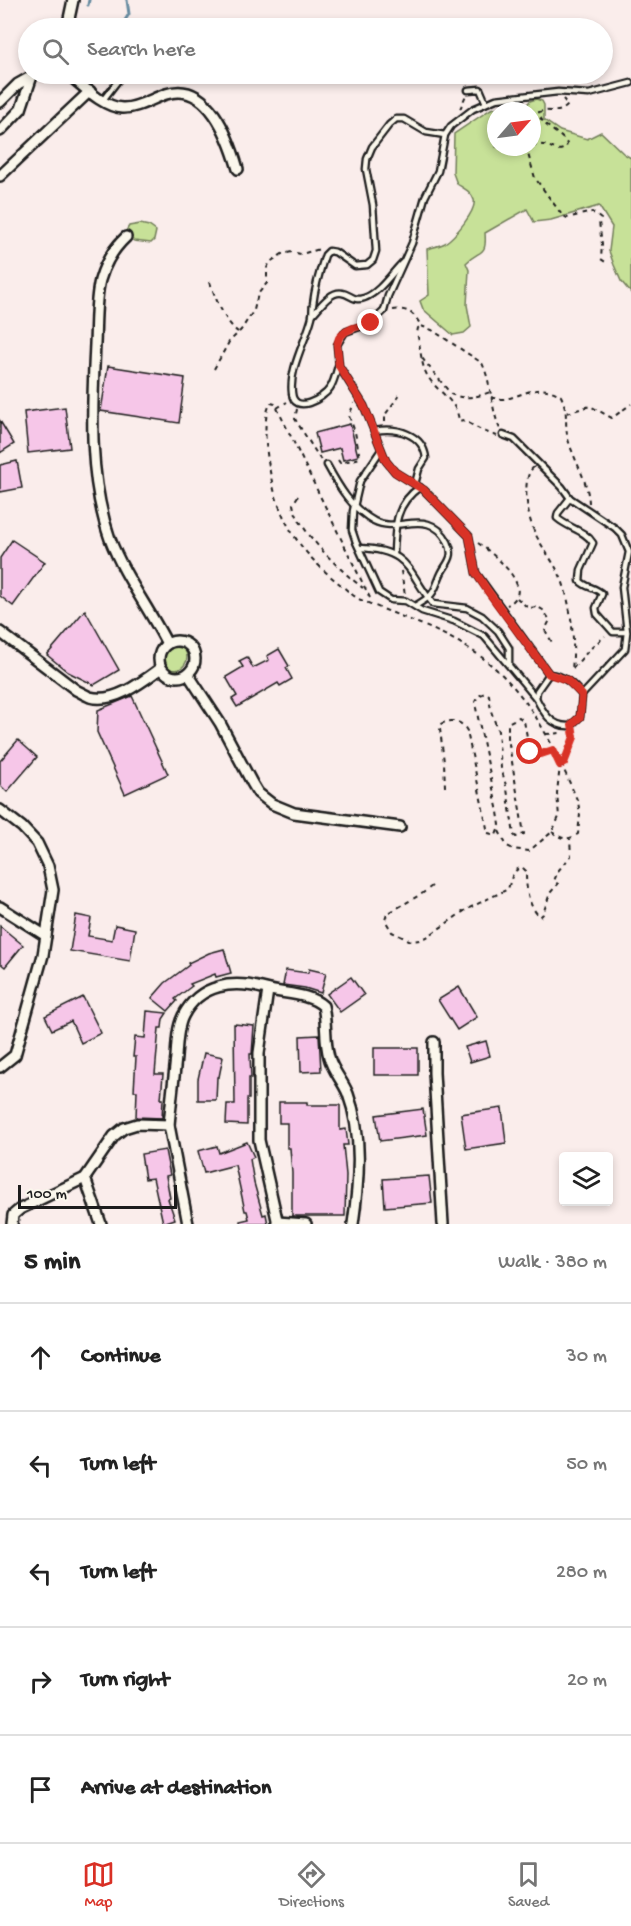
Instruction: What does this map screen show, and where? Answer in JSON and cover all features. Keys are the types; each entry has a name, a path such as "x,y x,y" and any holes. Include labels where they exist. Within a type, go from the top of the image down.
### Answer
{"street":[{"path":"69,18 73,0"},
{"path":"0,102 18,84"},
{"path":"0,131 21,109 31,84"},
{"path":"81,84 112,106 124,109 170,93 187,92 199,98 214,114 223,130 238,169"},
{"path":"0,176 90,91"},
{"path":"126,237 112,252 98,292 92,404 94,450 99,495 111,541 167,644"},
{"path":"0,632 76,690 90,697 117,694 145,680 161,668"},
{"path":"177,641 190,647 195,661 188,674 173,678 161,668 159,657 163,647 167,644 177,641"},
{"path":"188,674 220,723 258,793 272,804 294,813 400,826"},
{"path":"0,810 30,834 37,843 48,866 53,890 43,954 15,1055 0,1066"},
{"path":"0,907 46,936"},
{"path":"188,1224 169,1125 182,1018 192,1003 221,985 245,984 318,1002 322,1006 326,1046 330,1060 349,1096 355,1123 358,1189 353,1224"},
{"path":"268,990 259,1053 259,1140 278,1223 306,1224"},
{"path":"434,1042 443,1224"},
{"path":"12,1220 20,1209 85,1178 114,1136 124,1128 137,1124 169,1125"},
{"path":"85,1178 101,1224"}],"lane":[{"path":"582,695 567,680 549,674 476,573 470,540 453,519 417,485 395,472 381,450 364,406 339,366 337,345 339,338 345,332 371,323 384,311 388,296 412,243 425,197 438,171 445,135 461,118 496,99 558,92 589,94 631,82"},
{"path":"103,100 115,84"},
{"path":"468,90 480,88 486,103"},
{"path":"339,366 330,389 312,402 305,405 293,399 291,392 294,371 312,315 320,269 325,255 329,251 335,252 355,266 367,265 373,260 376,252 371,192 366,169 372,147 389,124 396,119 404,119 426,132 445,135"},
{"path":"312,315 321,304 337,293 343,293 357,300 364,298 380,286 404,261"},
{"path":"380,286 386,290 388,296"},
{"path":"375,431 394,429 420,441 426,458 422,463 417,485 404,501 395,525 396,555"},
{"path":"381,450 360,481 352,530 379,592 391,600 406,601 484,636 536,698 551,721 564,726 572,724 580,717 582,695 625,649 627,632 622,587 629,552 622,535 609,522 570,498 514,439 509,435 503,435"},
{"path":"327,465 345,497 375,521 395,525 416,521 426,524 441,532 450,545 451,558 440,575 433,594 415,606"},
{"path":"570,498 558,513 557,518 590,538 593,543 581,570 580,581 602,594 596,608 597,614 613,632 627,632"},
{"path":"360,548 396,555 410,569 433,604 466,608 482,616 498,630 509,648 509,664"},
{"path":"536,698 537,691 549,674"}],"path":[{"path":"541,111 560,111 567,105 558,92"},
{"path":"541,119 567,144 559,150 541,145"},
{"path":"529,156 536,178 562,215 567,218 592,212 601,219 599,222 602,244 601,259 607,263"},
{"path":"214,369 222,352 254,310 258,294 267,282 267,268 270,262 282,254 291,252 301,254 322,249 329,251"},
{"path":"210,282 221,310 238,332"},
{"path":"384,311 404,309 411,313 421,326 432,330 482,363 497,424 503,435 497,436 459,420 454,403 437,389 428,376 421,356 417,333 421,326"},
{"path":"421,356 451,394 457,397 476,397 490,392"},
{"path":"491,397 497,400 546,389 561,396 567,413 568,438 581,470 589,499 589,511"},
{"path":"338,460 340,463 360,458 349,416 353,410 356,393"},
{"path":"385,429 385,415 400,394"},
{"path":"277,408 293,399"},
{"path":"370,598 275,404 271,403 268,406 266,439 268,459 278,502 288,527 300,547 360,600 431,627 483,657 504,677 533,711 578,802 580,814 578,834 570,839 563,839 552,832"},
{"path":"298,403 295,419 321,461 327,465"},
{"path":"567,413 590,406 612,418 631,404"},
{"path":"539,464 530,470 525,485 531,523 553,560 565,588 572,626 572,669 611,629"},
{"path":"298,496 293,504 298,521 335,564 366,590"},
{"path":"470,540 486,548 515,580 519,592 517,598 501,608"},
{"path":"396,555 406,601"},
{"path":"517,598 528,608 538,607 547,614 550,620 545,630 553,644"},
{"path":"553,750 541,754 530,752 524,721 519,717 508,723 508,738 524,834 516,837 501,768 498,731 491,711 489,695 485,693 478,696 476,708 492,778 499,831 507,846 529,851 552,832 559,817 557,793 560,765 564,763 574,737 572,724"},
{"path":"445,787 440,729 441,724 446,721 455,721 464,726 467,731 489,832 496,835 499,831"},
{"path":"432,885 423,893 387,914 385,920 392,932 411,941 427,938 467,909 508,889 513,873 517,868 522,867 526,871 526,887 530,900 534,910 540,916 543,914 550,893 558,884 554,881 554,876 571,856 570,839"}],"green space":[{"path":"536,99 542,101 544,120 560,131 587,139 601,132 631,158 631,293 621,281 614,265 609,251 612,227 599,206 551,220 534,222 527,209 485,233 484,249 466,263 469,270 467,305 471,327 464,333 453,335 423,309 420,301 429,295 427,249 449,240 464,223 474,205 471,195 457,184 453,173 454,134 487,112 487,156 541,156 541,102 530,101"},
{"path":"140,224 156,231 151,243 134,241 126,234 129,226"},
{"path":"174,644 183,648 187,657 183,666 174,670 165,666 161,657 165,648"}],"building":[{"path":"108,366 185,378 179,423 101,411"},
{"path":"65,407 70,448 28,453 24,412"},
{"path":"0,421 14,444 0,453"},
{"path":"350,424 358,456 343,460 340,448 320,453 315,433"},
{"path":"17,461 22,488 0,492 0,465"},
{"path":"12,540 45,562 13,606 0,596 0,558"},
{"path":"85,610 119,670 94,685 68,672 47,655"},
{"path":"279,649 289,666 286,668 292,679 280,686 278,683 237,707 232,699 237,696 226,677 243,667 239,661 247,657 253,668 269,660 267,656"},
{"path":"132,696 168,774 125,794 97,732 98,710"},
{"path":"18,740 37,757 7,792 0,785 0,761"},
{"path":"76,915 91,918 88,936 112,940 115,925 135,929 130,961 70,951"},
{"path":"0,926 23,945 5,967 0,963"},
{"path":"224,949 231,973 216,977 215,974 190,984 192,986 175,999 177,1001 168,1011 152,998 165,983 189,965 188,963"},
{"path":"309,969 326,973 321,993 283,985 286,970 308,973"},
{"path":"351,977 364,995 340,1012 327,994"},
{"path":"459,987 477,1017 457,1030 438,1000"},
{"path":"83,997 101,1033 81,1043 71,1021 52,1030 45,1016"},
{"path":"147,1011 167,1013 163,1019 162,1028 159,1028 155,1074 163,1074 162,1118 136,1117 137,1091 134,1091 136,1057 133,1057 135,1037 145,1038"},
{"path":"234,1024 254,1026 252,1054 250,1054 251,1078 249,1078 249,1099 247,1099 247,1125 226,1124 227,1104 235,1104"},
{"path":"319,1035 321,1071 301,1072 300,1036"},
{"path":"486,1041 490,1056 470,1062 465,1047"},
{"path":"374,1048 418,1048 418,1075 374,1075"},
{"path":"204,1053 223,1057 219,1077 217,1077 216,1100 198,1100 198,1079"},
{"path":"279,1102 340,1105 340,1130 346,1129 348,1145 343,1145 346,1175 345,1216 292,1216 290,1148 287,1148 287,1123 279,1123"},
{"path":"502,1108 506,1143 466,1149 461,1114"},
{"path":"423,1109 427,1135 380,1141 376,1115"},
{"path":"247,1142 254,1157 250,1159 254,1183 263,1215 266,1214 268,1224 241,1224 240,1221 249,1219 245,1211 235,1165 204,1173 198,1151 217,1146 219,1153"},
{"path":"165,1150 170,1175 166,1176 170,1198 168,1199 175,1219 163,1223 153,1178 145,1179 141,1154"},
{"path":"429,1176 432,1203 385,1207 383,1179"}],"waterway":[{"path":"88,5 89,0"},
{"path":"126,18 129,14 127,0"}],"route":[{"path":"371,323 353,328 339,338 337,345 339,366 372,422 386,461 395,472 434,499 469,536 476,573 487,590 549,674 563,677 582,695 582,710 576,723 572,724 574,737 564,763 560,765 553,750 541,754 530,752"}]}
